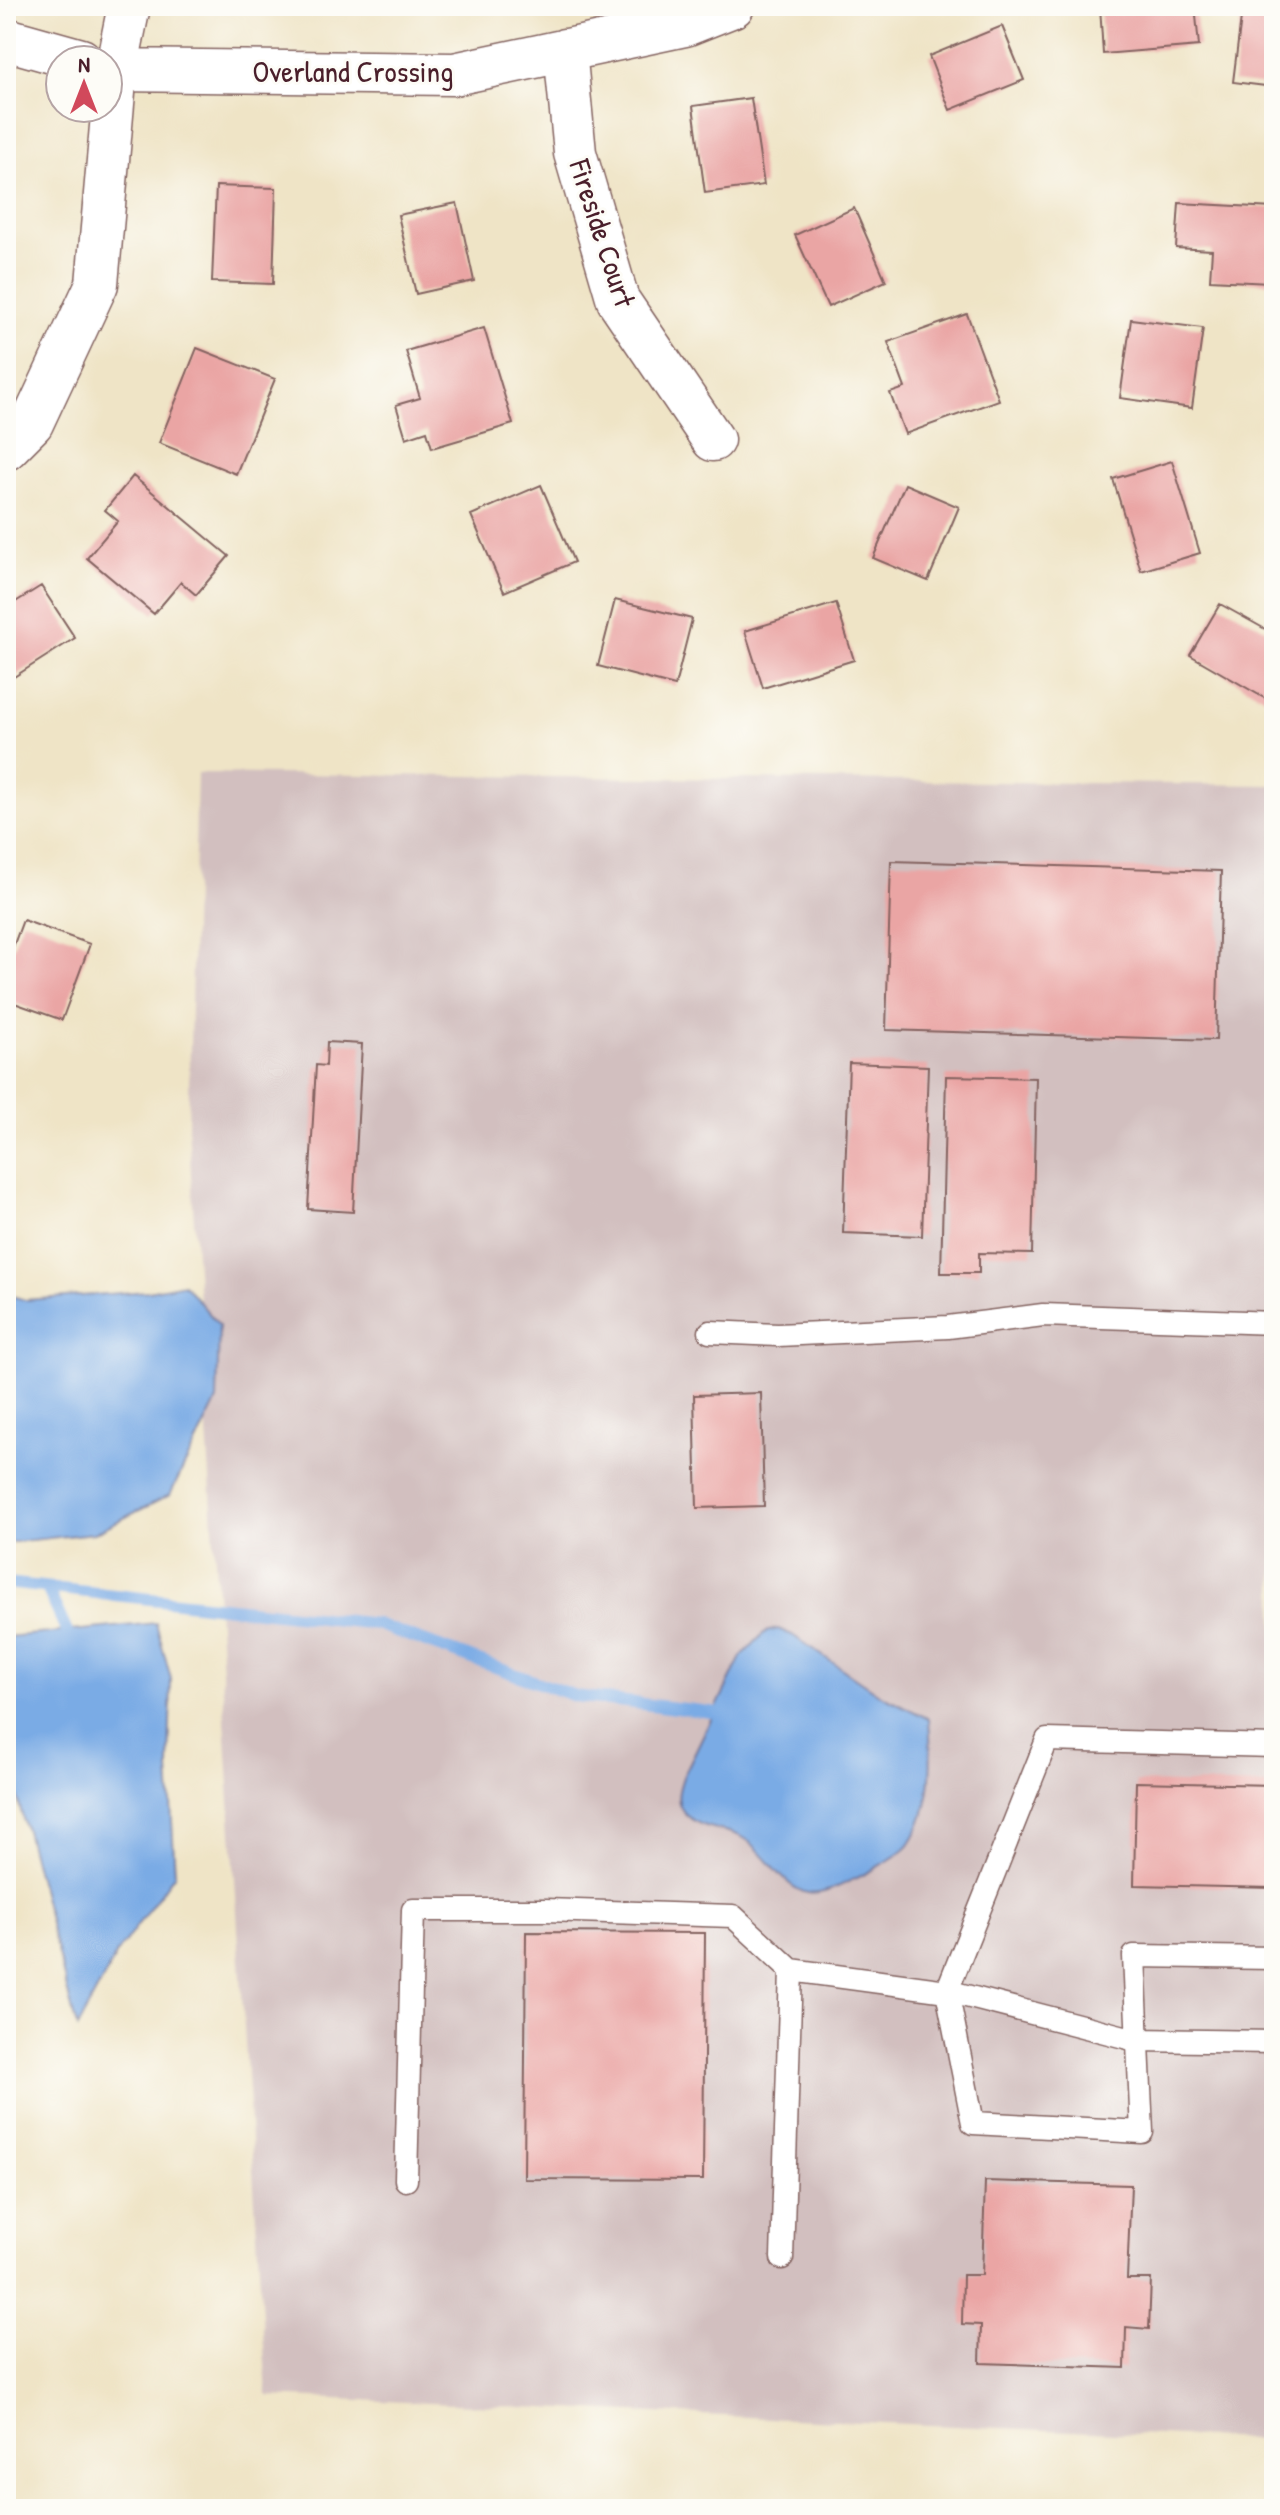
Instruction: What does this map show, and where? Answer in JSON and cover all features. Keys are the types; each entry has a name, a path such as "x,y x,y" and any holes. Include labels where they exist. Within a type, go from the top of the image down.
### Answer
{"street":[{"path":"112,44 129,6"},
{"name":"Overland Crossing","path":"124,66 454,74 685,25 733,6"},
{"name":"Overland Crossing","path":"6,39 44,50"},
{"name":"Fireside Court","path":"565,50 575,153 618,300 713,440"},
{"path":"6,449 32,423 97,284 101,124"}],"lane":[{"path":"710,1332 778,1335 948,1327 1043,1315 1274,1323"},
{"path":"1274,1746 1047,1740 947,1991 973,2123 1142,2132 1134,1956 1274,1958"},
{"path":"406,2180 413,1910 545,1910 733,1916 791,1970 947,1991 1136,2040 1274,2042"},
{"path":"782,2258 791,1970"}],"shaded area":[{"path":"197,773 1274,785 1274,2440 267,2396 188,1125"}],"water":[{"path":"184,1284 219,1325 217,1400 170,1495 94,1533 6,1543 6,1294 25,1300 148,1291"},
{"path":"156,1623 171,1679 169,1768 175,1874 117,1953 77,2028 6,1753 6,1637"},
{"path":"778,1629 792,1635 879,1694 929,1719 930,1783 924,1814 910,1843 876,1868 819,1893 808,1893 790,1884 744,1838 696,1822 683,1811 678,1799 683,1777 741,1657 765,1632"}],"building":[{"path":"1100,6 1195,6 1199,46 1103,54"},
{"path":"1242,10 1274,13 1274,87 1233,82"},
{"path":"1002,26 1024,80 950,110 929,56"},
{"path":"751,98 764,185 705,193 693,106"},
{"path":"216,186 276,188 273,284 212,282"},
{"path":"457,203 474,281 416,294 398,215"},
{"path":"1179,203 1274,208 1270,283 1210,280 1212,250 1176,248"},
{"path":"854,208 886,281 828,307 795,235"},
{"path":"967,314 999,400 905,434 890,393 905,388 888,342"},
{"path":"1131,319 1203,328 1192,408 1120,398"},
{"path":"484,328 513,424 432,448 427,431 406,438 396,405 420,398 406,351"},
{"path":"197,348 275,379 236,474 159,443"},
{"path":"1172,461 1200,553 1141,571 1113,479"},
{"path":"133,476 229,556 196,595 181,582 154,614 87,558 118,521 105,510"},
{"path":"905,484 959,507 928,581 873,558"},
{"path":"541,485 574,562 504,592 471,515"},
{"path":"41,586 75,638 6,682 6,608"},
{"path":"615,600 692,619 675,686 598,666"},
{"path":"836,603 854,660 763,688 745,631"},
{"path":"1220,604 1274,634 1273,703 1190,655"},
{"path":"891,861 1221,871 1216,1040 886,1030"},
{"path":"23,920 90,944 62,1020 6,1000 6,966"},
{"path":"327,1042 362,1044 353,1212 308,1209 316,1065 326,1066"},
{"path":"849,1063 928,1066 922,1236 843,1233"},
{"path":"946,1076 1036,1078 1032,1254 979,1253 979,1273 941,1273"},
{"path":"761,1393 764,1506 697,1508 694,1395"},
{"path":"1136,1782 1274,1785 1274,1888 1134,1885"},
{"path":"526,1932 705,1933 703,2180 524,2179"},
{"path":"985,2181 1131,2185 1127,2279 1151,2279 1149,2329 1126,2327 1125,2368 980,2363 981,2325 962,2324 963,2275 982,2275"}],"waterway":[{"path":"6,1583 376,1624 575,1696 727,1714"},
{"path":"47,1588 67,1632"}]}
